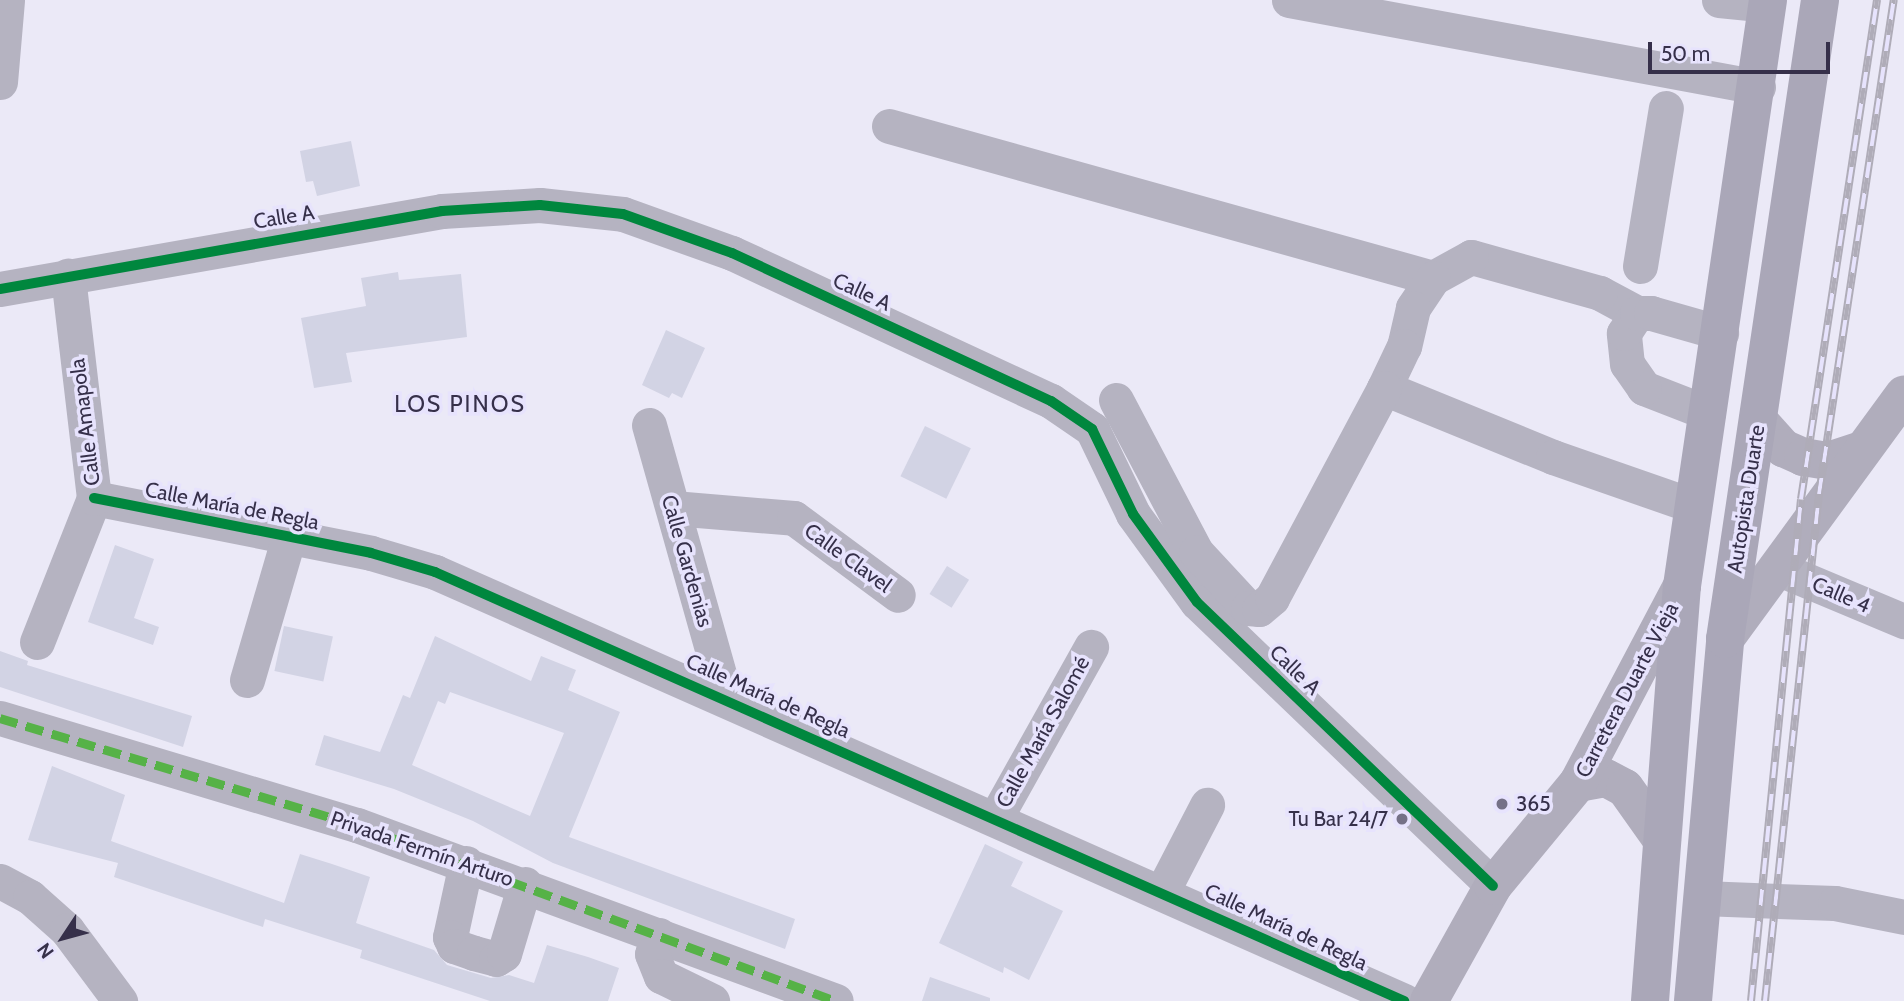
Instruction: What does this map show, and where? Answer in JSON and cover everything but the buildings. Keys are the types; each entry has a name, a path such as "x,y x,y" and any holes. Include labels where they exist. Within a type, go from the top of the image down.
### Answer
{"highway":[{"name":"Autopista Duarte","path":"1693,1001 1725,639 1820,0"},
{"path":"1650,1001 1682,586 1758,87 1768,2"}],"main road":[{"path":"1725,639 1904,394"},
{"path":"1758,420 1783,448 1802,457 1828,461 1862,450"},
{"name":"Carretera Duarte Vieja","path":"1429,1001 1493,886 1578,783 1682,586"},
{"path":"1578,783 1605,778 1625,788 1662,840"}],"street":[{"path":"1,67 7,0"},
{"path":"1289,0 1758,87"},
{"path":"1719,0 1768,2"},
{"path":"1640,266 1666,108"},
{"path":"889,126 1433,278"},
{"name":"Calle A","path":"0,289 442,211 540,205 623,214 732,253 1051,401 1092,429 1133,514 1197,602 1493,886"},
{"path":"1116,400 1196,552 1248,608 1259,609 1272,598 1384,388 1404,346 1413,308 1433,278 1471,257 1600,293 1637,313 1651,313 1721,333"},
{"name":"Calle Amapola","path":"37,642 94,498 68,276"},
{"path":"1637,313 1624,333 1623,347 1636,380 1654,395 1708,413"},
{"path":"1384,388 1553,457 1694,506"},
{"name":"Calle Gardenias","path":"649,425 725,696"},
{"name":"Calle María de Regla","path":"94,498 289,536 435,572 725,696 1163,890 1404,1001"},
{"name":"Calle Clavel","path":"673,508 794,518 898,595"},
{"path":"247,680 289,536"},
{"path":"1783,560 1904,598"},
{"name":"Calle 4","path":"1783,560 1904,621"},
{"name":"Calle María Salomé","path":"996,817 1091,647"},
{"name":"Privada Fermín Arturo","path":"0,718 357,825 659,935 776,991 836,1001"},
{"path":"1163,890 1207,805"},
{"path":"466,863 450,937 454,946 496,959 505,954 525,884"},
{"path":"0,881 30,897 67,930 120,1001"},
{"path":"1702,898 1835,903 1904,917"},
{"path":"659,935 652,954 661,976 712,1001"}],"railway":[{"path":"1751,1001 1801,499 1877,0"},
{"path":"1765,1001 1819,494 1894,0"}],"marked path":[{"path":"0,718 357,825 836,1001"}],"cycle path":[{"path":"0,289 442,211 540,205 623,214 732,253 1051,401 1092,429 1133,514 1197,602 1493,886"},
{"path":"94,498 371,553 435,572 1404,1001"}],"place":[{"name":"365","path":"1502,804"},
{"name":"Tu Bar 24/7","path":"1402,819"}],"district":[{"name":"LOS PINOS","path":"460,404"}]}
